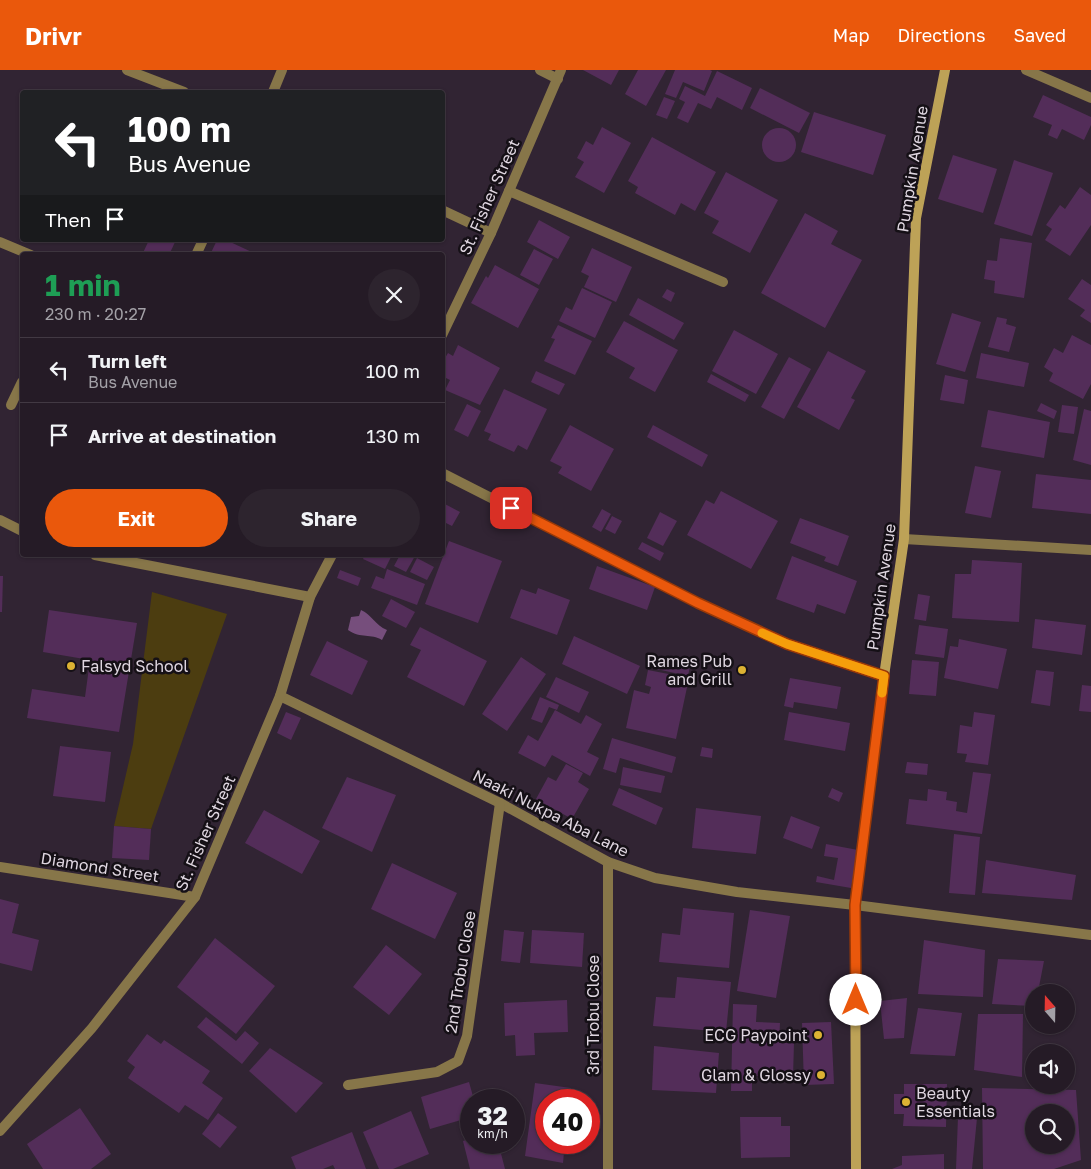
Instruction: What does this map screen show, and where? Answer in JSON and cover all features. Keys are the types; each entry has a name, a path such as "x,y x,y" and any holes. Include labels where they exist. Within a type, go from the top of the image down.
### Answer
{"street":[{"path":"127,70 179,90"},
{"path":"274,90 282,70"},
{"path":"540,70 560,74"},
{"name":"Pumpkin Avenue","path":"856,1169 855,905 884,676 904,539 916,218 945,70"},
{"path":"1026,70 1091,98"},
{"name":"St. Fisher Street","path":"445,329 491,233 560,74"},
{"path":"509,191 723,282"},
{"path":"445,211 491,233"},
{"path":"0,242 24,252"},
{"path":"11,405 20,386"},
{"path":"445,475 698,603 787,644 884,676"},
{"path":"0,520 20,530"},
{"path":"904,539 1091,550"},
{"path":"105,557 310,597"},
{"name":"St. Fisher Street","path":"0,1131 92,1028 195,897 280,696 310,597 331,557"},
{"name":"Naaki Nukpa Aba Lane","path":"280,696 500,803 608,862 654,878 737,892 1091,935"},
{"name":"2nd Trobu Close","path":"348,1085 437,1072 458,1061 467,1036 500,803"},
{"name":"3rd Trobu Close","path":"608,862 608,1169"},
{"name":"Diamond Street","path":"0,867 195,897"}],"shaded area":[{"path":"152,592 227,614 151,829 114,826 133,744"},
{"path":"361,610 387,630 382,640 348,630 351,617 359,616"}],"building":[{"path":"583,70 619,70 611,85"},
{"path":"638,70 666,70 646,106 625,94"},
{"path":"675,70 712,71 704,91 683,82 676,98 665,94"},
{"path":"717,71 752,88 742,110 717,97 711,109 698,103 688,123 677,118 685,102 679,99 685,86 705,96"},
{"path":"760,88 810,113 799,133 750,108"},
{"path":"1043,95 1091,117 1091,125 1084,140 1062,129 1057,139 1048,135 1052,125 1033,117"},
{"path":"664,97 675,101 667,119 656,115"},
{"path":"814,112 886,135 873,175 801,152"},
{"path":"602,127 631,143 604,193 575,177 584,162 577,158 586,141 593,145"},
{"path":"779,128 786,129 791,133 795,138 795,152 791,157 786,161 779,162 772,161 767,157 763,152 762,145 763,138 767,133 772,129"},
{"path":"652,137 716,172 695,211 681,203 675,215 635,193 638,187 628,181"},
{"path":"953,155 997,169 983,213 938,199"},
{"path":"1014,160 1053,173 1032,236 994,224"},
{"path":"726,172 778,200 750,253 712,233 719,221 704,213"},
{"path":"1080,187 1091,195 1091,225 1070,256 1045,240 1052,229 1046,225 1060,205 1065,209"},
{"path":"805,213 838,231 831,244 862,260 825,328 761,293"},
{"path":"539,220 570,237 558,259 527,242"},
{"path":"1000,238 1032,243 1024,298 994,293 995,281 984,279 987,260 997,261"},
{"path":"148,242 175,242 170,252 143,252"},
{"path":"216,242 230,242 252,252 211,252"},
{"path":"592,248 632,267 616,302 584,287 589,276 581,272"},
{"path":"534,249 553,259 539,285 520,275"},
{"path":"495,265 539,289 518,328 471,303 486,276 488,278"},
{"path":"1082,279 1091,285 1091,323 1080,316 1085,310 1068,299"},
{"path":"582,288 612,302 595,338 559,321 566,307 572,310"},
{"path":"667,289 675,293 671,302 662,297"},
{"path":"638,298 684,323 674,340 629,315"},
{"path":"952,313 981,322 965,372 936,364"},
{"path":"997,317 1007,319 1006,324 1016,327 1009,352 988,347"},
{"path":"624,321 678,350 655,392 629,378 635,368 606,352"},
{"path":"558,325 592,341 575,375 544,361 555,339 551,338"},
{"path":"734,330 778,354 756,394 712,371"},
{"path":"1072,335 1091,345 1091,384 1083,399 1049,381 1053,373 1044,367 1054,348 1063,353"},
{"path":"458,345 500,368 480,405 445,390 450,380 445,378 445,358 448,353 453,356"},
{"path":"828,351 866,371 851,398 855,400 839,430 797,407"},
{"path":"981,353 1029,363 1024,387 976,378"},
{"path":"789,357 811,369 784,419 761,407"},
{"path":"536,371 565,384 559,395 531,382"},
{"path":"711,374 749,395 745,402 707,382"},
{"path":"945,375 968,380 964,404 940,400"},
{"path":"504,389 547,409 527,450 518,445 514,452 488,440 491,434 484,431"},
{"path":"1041,403 1057,411 1054,419 1037,411"},
{"path":"467,404 481,411 468,437 454,430"},
{"path":"1062,405 1078,407 1074,434 1058,432"},
{"path":"1084,409 1091,411 1091,465 1073,460"},
{"path":"988,410 1050,422 1044,458 981,447"},
{"path":"570,425 614,449 591,491 558,473 562,467 550,461"},
{"path":"653,425 708,455 702,467 647,437"},
{"path":"975,466 1001,471 991,518 965,513"},
{"path":"1036,474 1091,480 1091,514 1032,508"},
{"path":"721,491 778,521 751,569 687,535 706,500 714,504"},
{"path":"445,504 460,512 452,526 445,522"},
{"path":"602,509 611,514 601,532 592,527"},
{"path":"660,512 677,521 663,546 647,538"},
{"path":"612,516 622,521 615,534 605,529"},
{"path":"800,518 849,536 838,566 824,561 826,557 790,543"},
{"path":"449,541 502,561 478,623 425,604 443,557 445,557"},
{"path":"642,542 664,553 660,561 638,549"},
{"path":"792,556 857,581 845,614 817,604 814,613 776,599"},
{"path":"364,557 391,557 385,569 363,559"},
{"path":"399,557 414,557 406,572 394,566"},
{"path":"417,558 434,567 427,580 410,572"},
{"path":"972,560 1022,563 1019,622 952,618 955,574 971,574"},
{"path":"597,566 655,587 647,610 589,589"},
{"path":"387,569 425,584 417,605 371,588 376,576 384,579"},
{"path":"340,570 361,578 358,586 337,578"},
{"path":"0,576 3,576 2,612 0,612"},
{"path":"538,588 570,600 557,635 510,618 521,589 536,594"},
{"path":"918,594 930,596 926,621 914,619"},
{"path":"391,599 415,612 406,628 382,616"},
{"path":"49,610 137,623 119,732 27,718 32,689 85,697 90,660 43,652"},
{"path":"1035,619 1086,625 1082,655 1032,648"},
{"path":"919,625 948,629 944,658 915,654"},
{"path":"420,627 487,661 464,706 407,677 421,650 410,645"},
{"path":"574,636 640,666 627,694 562,664"},
{"path":"959,639 1007,649 998,689 944,678 950,646 958,647"},
{"path":"327,641 368,661 352,695 310,675"},
{"path":"521,657 546,674 507,731 482,714"},
{"path":"654,659 690,666 688,676 652,668"},
{"path":"912,660 939,662 936,696 909,694"},
{"path":"648,670 689,678 676,739 626,728 634,690 649,694 651,687 645,685"},
{"path":"1036,670 1054,672 1050,706 1031,703"},
{"path":"556,677 589,692 579,713 546,697"},
{"path":"790,678 841,687 837,709 794,702 793,708 784,706"},
{"path":"1082,685 1091,686 1091,712 1079,711"},
{"path":"540,697 559,705 557,710 549,707 542,723 531,719"},
{"path":"555,710 581,724 586,715 602,724 587,752 599,758 590,776 552,755 545,767 518,753 528,735 538,741"},
{"path":"286,712 301,718 291,740 277,733"},
{"path":"789,712 850,723 845,751 784,740"},
{"path":"974,712 995,715 988,765 965,762 967,754 957,753 960,725 972,727"},
{"path":"612,738 676,757 672,773 620,758 616,773 603,769"},
{"path":"60,746 111,752 105,802 53,796"},
{"path":"702,747 713,749 712,758 700,756"},
{"path":"907,762 928,764 927,775 905,773"},
{"path":"566,764 583,773 578,782 589,789 572,819 536,799 548,777 556,781"},
{"path":"623,767 665,776 661,793 620,785"},
{"path":"973,772 991,774 982,834 906,824 909,799 927,801 928,789 947,792 946,800 957,802 956,811 967,813"},
{"path":"347,777 396,795 372,852 322,828"},
{"path":"619,788 663,808 656,825 612,805"},
{"path":"832,788 843,793 839,802 828,797"},
{"path":"696,808 761,816 756,854 692,848"},
{"path":"264,810 320,841 302,874 245,843"},
{"path":"791,816 820,827 812,849 783,838"},
{"path":"114,826 151,829 149,860 112,858"},
{"path":"954,834 980,837 975,895 949,893"},
{"path":"826,844 858,850 851,888 816,882 817,876 834,880 838,858 824,856"},
{"path":"986,860 1076,875 1072,900 982,893"},
{"path":"392,863 457,893 435,939 371,909"},
{"path":"0,899 19,904 12,933 39,940 32,971 0,963"},
{"path":"683,908 734,913 729,968 659,962 662,933 680,935"},
{"path":"750,910 790,916 776,998 737,991"},
{"path":"504,930 524,932 520,963 501,961"},
{"path":"532,930 584,933 582,967 530,963"},
{"path":"215,938 275,986 236,1034 177,987"},
{"path":"924,940 985,950 983,997 918,994"},
{"path":"386,945 422,974 389,1015 353,987"},
{"path":"998,959 1044,961 1040,984 1025,984 1025,1006 992,1004"},
{"path":"677,977 731,982 726,1032 653,1026 656,997 675,998"},
{"path":"907,998 904,1038 884,1039 880,1001"},
{"path":"567,1000 568,1032 534,1033 535,1055 516,1056 515,1035 505,1036 504,1003"},
{"path":"733,1004 757,1005 756,1022 780,1023 779,1043 794,1043 793,1077 752,1076 752,1091 731,1091"},
{"path":"918,1008 962,1013 955,1056 910,1054"},
{"path":"978,1014 1023,1014 1022,1077 974,1070"},
{"path":"206,1017 236,1041 245,1031 259,1043 242,1064 197,1027"},
{"path":"831,1022 834,1084 804,1085 802,1023"},
{"path":"147,1034 161,1044 164,1040 210,1071 202,1083 223,1098 208,1120 185,1105 179,1113 128,1078 135,1067 127,1061"},
{"path":"654,1046 719,1053 716,1093 652,1090"},
{"path":"270,1048 323,1083 296,1113 249,1071"},
{"path":"469,1082 471,1089 460,1089 460,1120 430,1129 421,1097"},
{"path":"535,1083 571,1088 535,1089 535,1154 564,1154 563,1163 525,1156"},
{"path":"904,1084 947,1084 946,1127 903,1126 904,1114 894,1114 894,1094 904,1094"},
{"path":"982,1088 1025,1089 1025,1094 1075,1094 1076,1090 1081,1160 1054,1169 983,1169"},
{"path":"80,1108 111,1154 91,1169 43,1169 27,1144"},
{"path":"411,1111 429,1154 393,1169 379,1169 363,1132"},
{"path":"218,1113 237,1127 220,1148 202,1134"},
{"path":"740,1117 781,1117 781,1126 790,1126 790,1157 741,1158"},
{"path":"958,1117 977,1118 972,1169 956,1169"},
{"path":"352,1132 366,1169 335,1169 333,1165 323,1169 296,1169 291,1157"},
{"path":"466,1154 501,1154 505,1169 470,1169"},
{"path":"944,1154 944,1169 892,1169 902,1165 902,1156"}],"slow traffic":[{"path":"762,633 787,644 884,676 882,693"}],"place":[{"name":"Falsyd School","path":"71,666"},
{"name":"Rames Pub and Grill","path":"742,670"},
{"name":"ECG Paypoint","path":"818,1035"},
{"name":"Glam & Glossy","path":"821,1075"},
{"name":"Beauty Essentials","path":"906,1102"}],"route":[{"path":"511,508 698,603 787,644 884,676 855,905 856,1000"}]}
